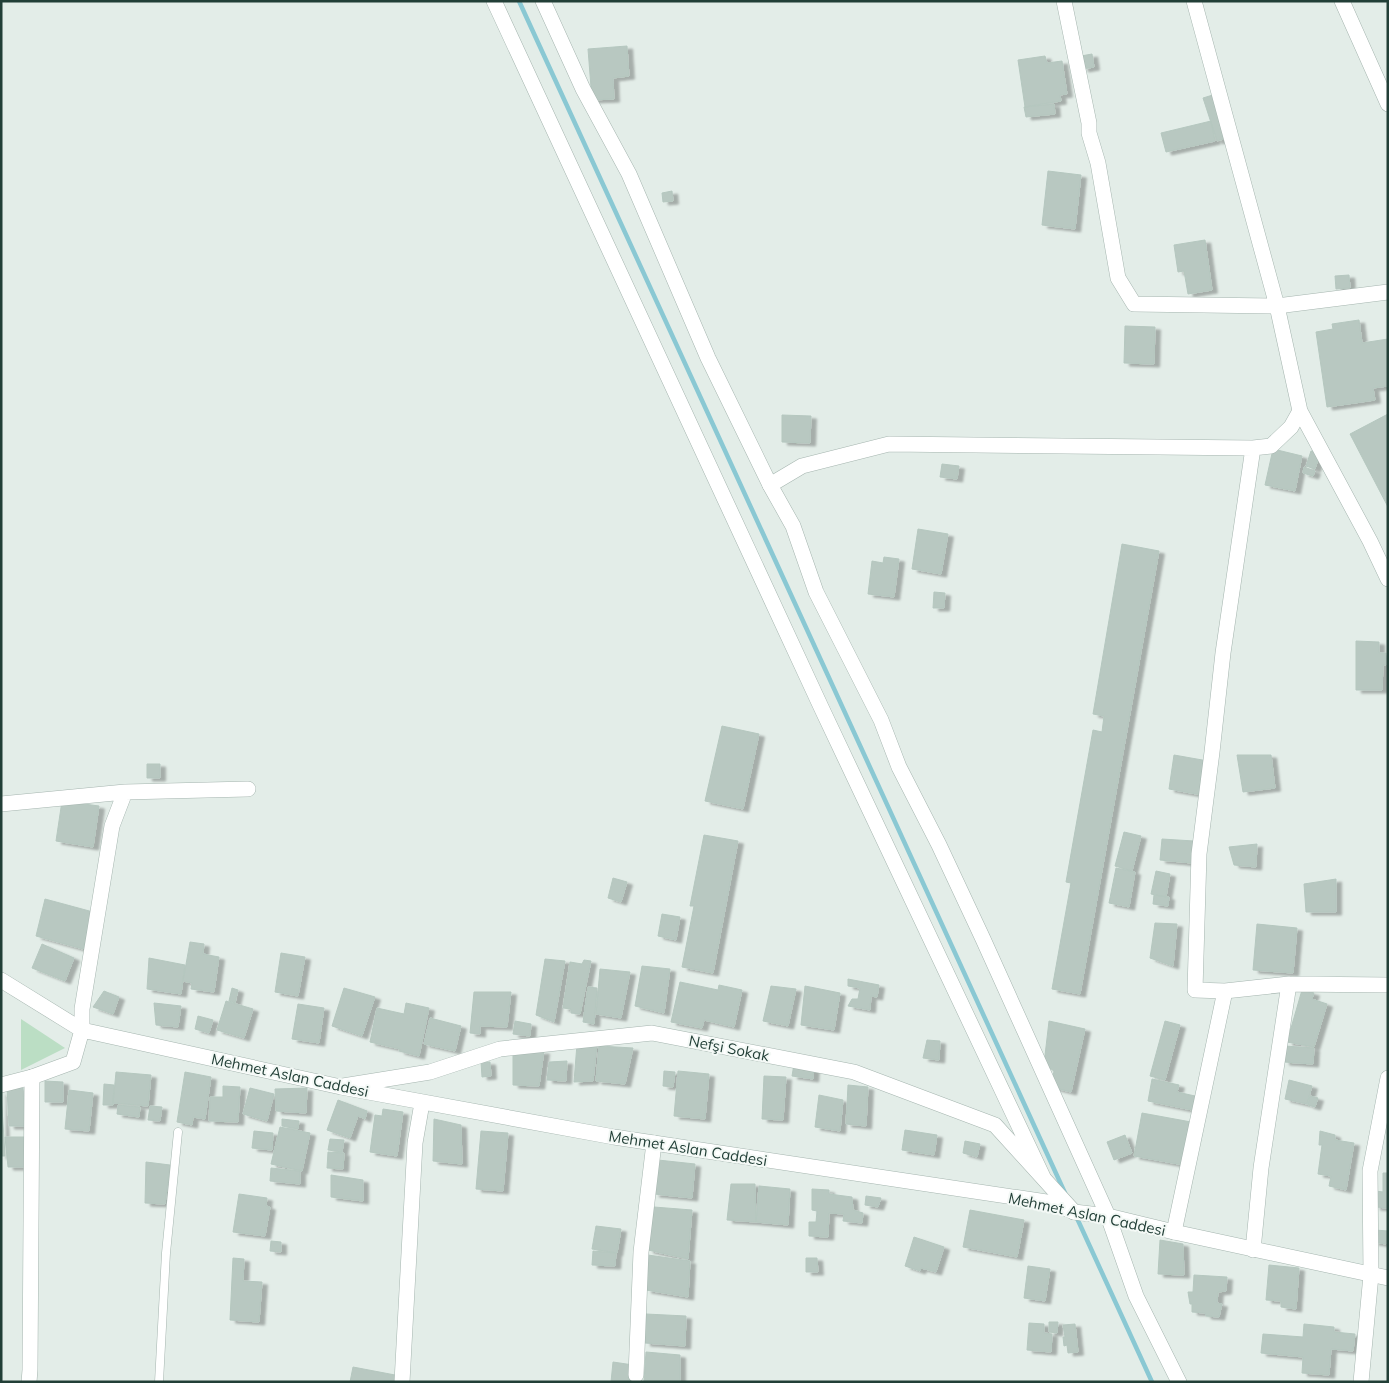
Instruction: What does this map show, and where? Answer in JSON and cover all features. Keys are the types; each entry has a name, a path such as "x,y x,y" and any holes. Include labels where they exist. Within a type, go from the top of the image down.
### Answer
{"street":[{"path":"494,1 821,707 1043,1177"},
{"path":"544,1 582,89 629,174 708,358 770,485 793,526 816,592 881,720 899,766 984,939 1108,1216 1136,1296 1179,1382"},
{"path":"1064,1 1089,123 1089,133 1098,164 1118,278 1134,304 1277,306 1388,292"},
{"path":"1194,1 1277,306 1300,411 1370,541 1388,579"},
{"path":"1342,1 1388,104"},
{"path":"770,485 802,466 889,444 1253,448 1270,446 1291,427 1300,411"},
{"path":"1253,448 1223,652 1199,854 1195,990 1225,990 1289,984 1388,985"},
{"path":"1,804 125,792 248,789"},
{"path":"1,1086 73,1062 82,1030 82,1009 112,826 125,792"},
{"name":"Mehmet Aslan Caddesi","path":"1,980 82,1030 341,1087 654,1143 1053,1204 1074,1212 1108,1216 1253,1250 1388,1278"},
{"path":"1253,1250 1261,1168 1289,984"},
{"path":"1174,1232 1225,990"},
{"name":"Nefşi Sokak","path":"341,1087 430,1072 500,1049 652,1033 854,1072 995,1125 1074,1212"},
{"path":"28,1382 30,1370 32,1262 30,1224 32,1077"},
{"path":"1361,1382 1371,1275 1370,1171 1388,1078"},
{"path":"402,1382 415,1143 422,1103"},
{"path":"636,1376 641,1252 654,1143"}],"lane":[{"path":"159,1382 166,1253 178,1132"}],"green space":[{"path":"21,1019 65,1048 21,1070"}],"building":[{"path":"627,46 629,76 613,78 614,99 592,100 588,49"},
{"path":"1092,54 1094,67 1083,69 1081,56"},
{"path":"1045,56 1047,63 1062,61 1067,94 1060,95 1061,101 1025,107 1018,60"},
{"path":"1216,94 1230,137 1217,141 1203,98"},
{"path":"1054,104 1055,114 1026,117 1024,107"},
{"path":"1211,121 1215,141 1166,152 1161,133"},
{"path":"1048,171 1081,175 1075,229 1042,225"},
{"path":"672,191 673,201 663,202 662,193"},
{"path":"1205,240 1212,290 1188,294 1184,271 1178,272 1174,245"},
{"path":"1349,275 1350,288 1336,289 1335,276"},
{"path":"1359,320 1362,343 1388,339 1388,386 1373,388 1375,400 1327,407 1316,332 1333,329 1332,324"},
{"path":"1125,326 1155,327 1154,364 1124,363"},
{"path":"1388,414 1388,507 1350,434"},
{"path":"782,415 811,416 810,443 782,442"},
{"path":"1273,449 1302,456 1295,491 1265,485"},
{"path":"1311,451 1320,453 1315,469 1306,466"},
{"path":"942,464 959,466 957,479 940,477"},
{"path":"1304,467 1315,471 1313,476 1303,473"},
{"path":"918,529 948,534 941,574 912,569"},
{"path":"1122,544 1159,551 1080,994 1052,989 1071,883 1066,882 1093,730 1102,732 1104,716 1093,714"},
{"path":"884,557 899,559 894,597 868,594 872,561 883,563"},
{"path":"934,592 945,593 944,608 933,608"},
{"path":"1356,641 1379,642 1379,653 1386,653 1386,665 1383,665 1382,690 1356,690"},
{"path":"722,726 759,734 743,809 705,801"},
{"path":"1174,755 1208,761 1202,795 1169,789"},
{"path":"1237,755 1271,755 1275,788 1243,792"},
{"path":"147,764 160,764 160,778 147,778"},
{"path":"62,801 99,806 93,847 56,841"},
{"path":"1124,832 1141,836 1132,871 1115,866"},
{"path":"704,835 738,841 713,973 682,967 694,906 690,906"},
{"path":"1162,839 1194,841 1192,863 1160,860"},
{"path":"1257,844 1256,867 1234,865 1229,847"},
{"path":"1116,868 1135,872 1129,907 1109,903"},
{"path":"1156,871 1170,874 1166,897 1151,894"},
{"path":"613,878 627,882 621,902 608,898"},
{"path":"1336,879 1336,912 1306,912 1304,884"},
{"path":"1154,895 1169,897 1168,906 1153,904"},
{"path":"45,899 93,912 83,949 36,936"},
{"path":"662,914 680,917 676,940 658,936"},
{"path":"1155,923 1177,924 1173,966 1150,958"},
{"path":"1257,924 1297,928 1293,973 1253,970"},
{"path":"190,942 204,944 203,954 219,957 214,992 191,989 192,983 183,981"},
{"path":"42,944 74,958 65,981 32,968"},
{"path":"281,953 305,957 298,996 275,992"},
{"path":"149,958 185,965 181,994 147,989"},
{"path":"545,959 565,961 554,1022 536,1015"},
{"path":"584,960 591,961 580,1014 571,1013 571,1009 563,1008 570,962 582,964"},
{"path":"642,966 670,969 664,1013 635,1006"},
{"path":"600,969 630,972 621,1018 596,1014"},
{"path":"848,979 879,985 877,997 871,996 870,1010 848,1006 852,999 858,999 860,988 848,986"},
{"path":"680,982 718,990 719,985 742,990 734,1027 704,1020 702,1028 671,1022"},
{"path":"771,986 796,989 788,1026 763,1021"},
{"path":"805,986 840,993 834,1030 801,1025"},
{"path":"588,987 597,988 594,1024 583,1022"},
{"path":"232,988 238,990 235,1003 229,1001"},
{"path":"344,988 375,997 362,1036 332,1026"},
{"path":"1302,990 1314,993 1312,999 1327,1004 1314,1047 1287,1042"},
{"path":"104,991 119,997 113,1014 93,1007"},
{"path":"474,992 511,992 507,1027 480,1026 480,1034 470,1033"},
{"path":"226,1001 253,1009 244,1038 217,1030"},
{"path":"154,1003 181,1006 178,1027 156,1025"},
{"path":"406,1003 429,1008 419,1056 399,1051 400,1049 370,1042 377,1008 404,1014"},
{"path":"298,1004 324,1008 319,1043 292,1039"},
{"path":"198,1016 213,1020 209,1033 195,1029"},
{"path":"430,1018 461,1026 455,1051 424,1044"},
{"path":"515,1021 531,1024 530,1036 513,1034"},
{"path":"1049,1021 1085,1029 1071,1092 1051,1087 1054,1071 1044,1064"},
{"path":"1165,1021 1180,1025 1165,1080 1150,1076"},
{"path":"927,1040 940,1041 939,1060 923,1058"},
{"path":"577,1044 597,1044 593,1081 574,1082"},
{"path":"599,1046 633,1048 625,1084 596,1081"},
{"path":"1285,1046 1314,1048 1313,1064 1284,1062"},
{"path":"544,1051 539,1086 513,1085 513,1053"},
{"path":"567,1061 566,1081 547,1080 549,1062"},
{"path":"481,1062 490,1062 491,1076 482,1077"},
{"path":"794,1064 814,1067 813,1079 792,1076"},
{"path":"664,1071 675,1072 673,1087 663,1086"},
{"path":"678,1071 709,1074 705,1119 674,1116"},
{"path":"116,1072 151,1075 148,1106 113,1103"},
{"path":"185,1072 211,1077 205,1119 193,1117 192,1125 177,1122"},
{"path":"764,1076 786,1077 783,1120 762,1119"},
{"path":"1152,1079 1179,1085 1177,1092 1195,1096 1192,1110 1148,1101"},
{"path":"1289,1080 1312,1086 1307,1104 1285,1099"},
{"path":"45,1081 63,1082 63,1102 45,1102"},
{"path":"104,1084 114,1085 113,1105 103,1105"},
{"path":"848,1085 868,1087 866,1126 846,1124"},
{"path":"223,1086 240,1087 238,1122 209,1121 210,1097 223,1097"},
{"path":"7,1088 23,1088 25,1126 9,1126"},
{"path":"250,1088 274,1094 267,1121 243,1114"},
{"path":"307,1088 306,1113 276,1111 275,1089"},
{"path":"69,1090 93,1093 89,1131 65,1129"},
{"path":"1,1092 5,1156 1,1156"},
{"path":"819,1095 843,1100 840,1131 815,1127"},
{"path":"1310,1096 1318,1098 1315,1107 1308,1105"},
{"path":"338,1100 367,1111 365,1119 358,1116 350,1138 327,1130"},
{"path":"118,1105 140,1107 139,1117 117,1114"},
{"path":"150,1106 162,1107 160,1121 148,1120"},
{"path":"383,1109 403,1112 397,1156 370,1152 375,1115 382,1116"},
{"path":"1142,1113 1191,1122 1184,1165 1134,1156"},
{"path":"282,1119 299,1121 298,1129 282,1126"},
{"path":"434,1119 461,1125 462,1164 433,1161"},
{"path":"280,1127 310,1133 302,1171 271,1164"},
{"path":"905,1130 937,1135 934,1155 902,1150"},
{"path":"254,1131 273,1133 272,1150 252,1148"},
{"path":"481,1131 508,1133 503,1191 476,1189"},
{"path":"1320,1131 1335,1135 1335,1140 1354,1143 1346,1190 1329,1186 1331,1176 1318,1174 1322,1145 1319,1145"},
{"path":"1125,1135 1132,1153 1114,1160 1107,1142"},
{"path":"5,1137 25,1137 26,1167 8,1167"},
{"path":"330,1139 344,1140 342,1152 328,1150"},
{"path":"965,1141 980,1144 977,1157 963,1153"},
{"path":"328,1152 344,1153 343,1169 327,1168"},
{"path":"658,1160 695,1164 692,1198 654,1194"},
{"path":"146,1162 170,1165 165,1204 145,1203"},
{"path":"271,1168 300,1171 300,1184 270,1181"},
{"path":"1383,1173 1388,1173 1388,1208 1375,1207 1376,1191 1383,1192"},
{"path":"331,1175 363,1180 363,1201 331,1197"},
{"path":"731,1184 755,1184 756,1222 727,1220"},
{"path":"759,1186 790,1189 788,1225 756,1222"},
{"path":"812,1189 829,1190 829,1194 852,1197 853,1210 863,1213 862,1223 843,1221 844,1214 829,1213 828,1237 809,1236 809,1222 816,1222 817,1211 812,1210"},
{"path":"239,1194 267,1198 266,1206 270,1207 265,1236 233,1232"},
{"path":"866,1196 881,1198 878,1207 865,1205"},
{"path":"654,1207 692,1210 688,1259 648,1250"},
{"path":"970,1210 1024,1220 1017,1257 963,1247"},
{"path":"596,1226 621,1229 617,1253 592,1249"},
{"path":"1375,1230 1388,1231 1386,1244 1373,1242"},
{"path":"914,1237 944,1247 936,1272 921,1268 920,1271 905,1266"},
{"path":"1160,1240 1183,1244 1184,1275 1158,1274"},
{"path":"271,1241 281,1242 281,1252 270,1251"},
{"path":"593,1251 616,1253 615,1266 592,1265"},
{"path":"648,1255 690,1261 688,1297 646,1290"},
{"path":"233,1258 244,1259 243,1281 262,1282 259,1322 230,1320"},
{"path":"806,1258 817,1258 818,1272 806,1272"},
{"path":"1269,1265 1299,1268 1296,1309 1281,1307 1281,1301 1266,1300"},
{"path":"1028,1266 1050,1269 1045,1301 1024,1298"},
{"path":"1194,1275 1227,1277 1226,1291 1218,1292 1217,1303 1222,1304 1219,1317 1192,1312 1192,1304 1190,1304 1188,1292 1193,1292"},
{"path":"646,1314 686,1316 685,1346 645,1343"},
{"path":"1049,1322 1058,1322 1057,1333 1049,1332"},
{"path":"1029,1323 1044,1324 1044,1333 1052,1334 1051,1352 1027,1350"},
{"path":"1075,1324 1078,1352 1068,1353 1067,1345 1064,1346 1063,1325"},
{"path":"1304,1324 1334,1327 1334,1332 1355,1334 1353,1351 1331,1349 1329,1375 1302,1373 1303,1357 1261,1353 1263,1334 1303,1337"},
{"path":"646,1352 680,1355 680,1382 644,1381"},
{"path":"613,1362 633,1365 631,1382 611,1382"},
{"path":"353,1367 395,1375 394,1382 350,1382"}],"waterway":[{"path":"519,1 1065,1193"},
{"path":"1076,1216 1152,1382"}]}
